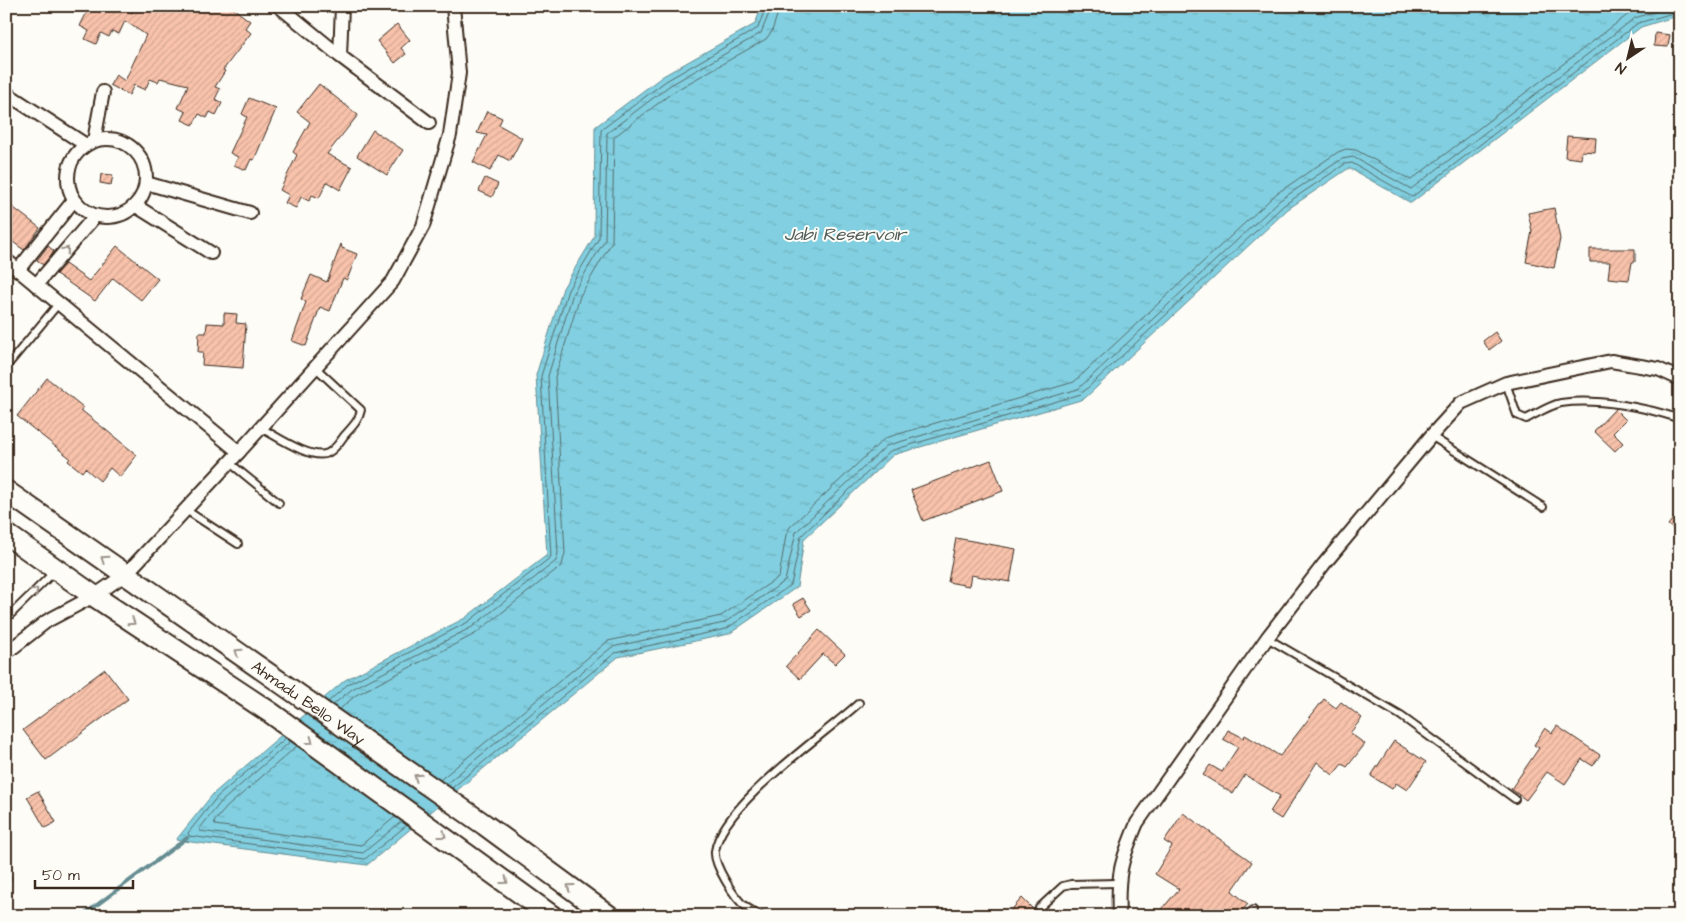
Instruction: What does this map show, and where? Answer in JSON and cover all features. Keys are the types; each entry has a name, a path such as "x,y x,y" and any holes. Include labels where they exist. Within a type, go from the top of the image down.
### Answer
{"main road":[{"name":"Ahmadu Bello Way","path":"6,491 485,825 609,916"},
{"name":"Ahmadu Bello Way","path":"6,534 94,596 271,713 466,852 552,916"}],"street":[{"path":"279,6 340,56 429,123"},
{"path":"340,56 342,6"},
{"path":"6,653 47,621 94,596 126,574 316,368 393,281 423,226 450,135 459,73 453,6"},
{"path":"90,143 104,92"},
{"path":"6,93 90,143"},
{"path":"102,139 120,141 135,150 144,165 146,182 145,191 136,206 121,215 112,217 95,216 87,212 74,200 70,192 68,174 74,158 90,143 102,139"},
{"path":"146,182 250,213"},
{"path":"18,270 74,200"},
{"path":"136,206 211,253"},
{"path":"36,285 95,216"},
{"path":"6,260 239,452"},
{"path":"1119,916 1117,883 1123,855 1137,823 1267,638 1324,564 1461,403 1506,383 1611,362 1658,369 1680,379"}],"lane":[{"path":"6,367 59,303"},
{"path":"261,428 307,452 319,455 328,453 337,445 360,417 361,410 316,368"},
{"path":"1506,383 1517,415 1526,420 1560,403 1615,404 1658,412 1680,419"},
{"path":"1431,436 1543,507"},
{"path":"230,462 279,502"},
{"path":"186,510 238,544"},
{"path":"6,619 56,569"},
{"path":"6,606 14,612"},
{"path":"1267,638 1401,716 1515,799"},
{"path":"762,916 744,905 719,871 714,853 720,832 766,779 859,703"},
{"path":"1039,908 1063,886 1071,884 1117,883"}],"water":[{"name":"Jabi Reservoir","path":"762,6 1680,6 1680,15 1641,27 1411,203 1349,168 1288,209 1084,399 893,455 804,539 797,587 729,634 618,657 367,865 176,840 213,794 345,680 465,618 547,555 536,375 563,288 594,237 595,127 663,76 755,24"}],"building":[{"path":"90,6 118,6 132,13 135,6 230,6 250,21 245,28 251,33 223,70 225,71 215,87 220,89 215,99 222,103 216,115 210,112 207,118 199,114 193,125 182,120 186,112 178,108 188,85 160,78 158,82 150,79 145,90 134,85 129,95 110,85 116,75 125,81 146,35 125,21 119,34 112,31 109,37 101,33 96,44 85,39 89,31 80,26"},
{"path":"397,24 410,40 401,48 406,54 395,63 377,41"},
{"path":"1655,33 1670,35 1668,47 1654,46"},
{"path":"319,84 358,115 327,154 352,167 340,190 327,182 319,198 312,195 309,201 301,197 296,208 285,203 289,195 280,190 297,155 293,152 310,122 297,112"},
{"path":"249,98 276,109 254,160 251,159 246,170 234,165 238,157 230,153 247,117 242,114"},
{"path":"487,111 502,118 499,125 522,138 510,161 499,155 490,171 473,162 487,135 477,133"},
{"path":"373,130 403,150 387,175 357,156"},
{"path":"1567,136 1596,138 1595,152 1582,151 1581,159 1565,157"},
{"path":"101,174 113,175 111,185 100,183"},
{"path":"485,178 498,184 492,197 479,191"},
{"path":"6,202 40,228 24,250 6,237"},
{"path":"1554,208 1560,239 1554,268 1526,262 1532,231 1528,213"},
{"path":"341,244 342,248 357,254 347,280 343,278 330,311 320,307 306,346 292,341 306,302 301,299 311,275 327,282"},
{"path":"48,246 54,251 43,265 37,260"},
{"path":"117,246 158,279 141,300 113,278 95,301 56,274 65,264 89,281"},
{"path":"1590,249 1635,249 1635,262 1632,262 1629,280 1608,278 1610,262 1590,262"},
{"path":"224,313 237,314 236,323 246,324 243,368 202,365 203,352 198,352 199,333 206,333 207,323 224,324"},
{"path":"1495,332 1501,341 1489,350 1483,341"},
{"path":"47,378 83,407 81,410 137,455 120,477 110,468 100,481 85,468 82,472 68,461 70,458 17,416"},
{"path":"1615,409 1626,420 1613,433 1623,443 1615,451 1594,431"},
{"path":"991,460 1003,491 923,521 911,490"},
{"path":"1680,510 1680,534 1668,525"},
{"path":"956,538 1016,549 1010,582 971,575 969,586 948,582"},
{"path":"803,598 811,610 801,616 793,604"},
{"path":"819,630 845,654 835,664 823,654 800,679 786,666"},
{"path":"105,669 128,699 46,760 23,730"},
{"path":"1324,699 1336,708 1341,702 1362,718 1350,733 1365,744 1347,767 1342,764 1333,775 1317,762 1281,819 1270,812 1280,796 1245,775 1233,794 1203,775 1210,765 1222,772 1238,747 1223,739 1228,730 1244,738 1245,735 1280,756"},
{"path":"1557,726 1600,755 1593,766 1582,759 1565,784 1547,772 1526,800 1511,789 1539,748 1534,745 1545,728 1552,733"},
{"path":"1394,741 1426,762 1407,790 1396,783 1392,789 1371,776"},
{"path":"38,791 56,822 45,828 27,797"},
{"path":"1183,813 1252,862 1232,891 1248,904 1238,916 1169,916 1162,909 1179,889 1155,874 1172,846 1164,841"},
{"path":"1022,898 1036,912 1041,916 1006,916"}],"waterway":[{"path":"82,916 187,838"}]}
